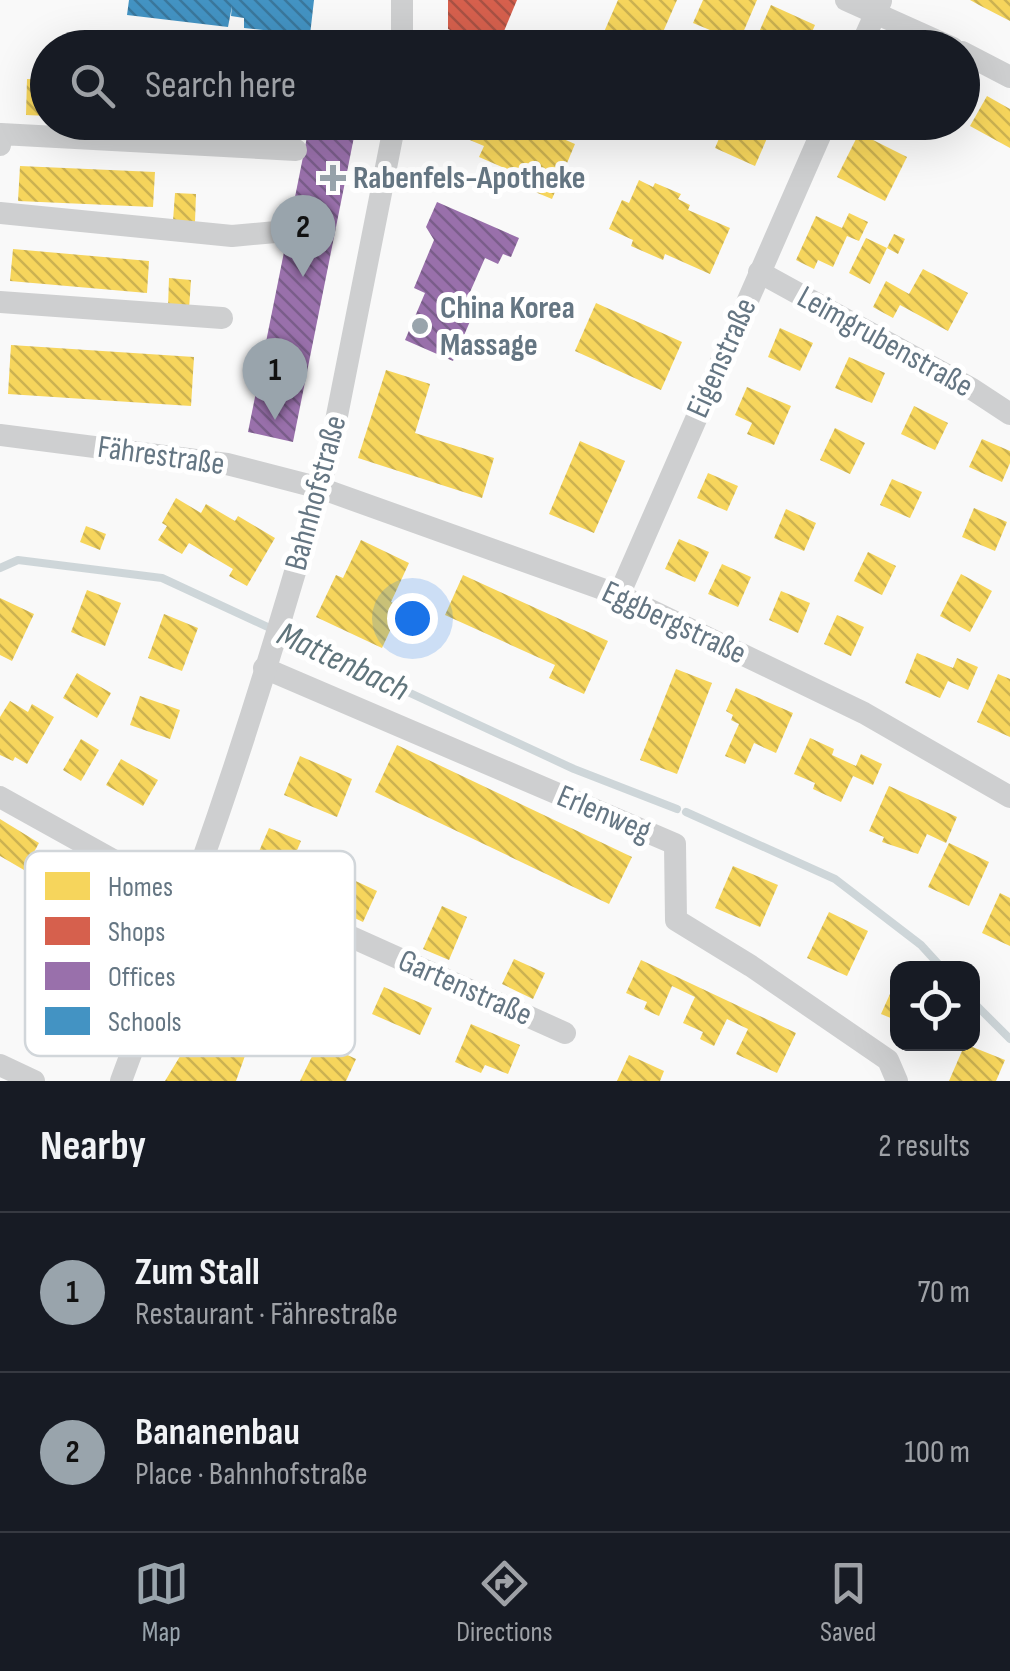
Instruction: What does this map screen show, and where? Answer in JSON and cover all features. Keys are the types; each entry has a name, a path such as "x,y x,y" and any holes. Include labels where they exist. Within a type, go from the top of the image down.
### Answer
{"street":[{"path":"402,0 402,30"},
{"path":"846,0 878,6 921,30"},
{"path":"868,30 878,6"},
{"path":"980,61 1010,77"},
{"path":"0,145 0,134 30,136"},
{"path":"111,140 296,150"},
{"name":"Bahnhofstraße","path":"206,851 320,488 335,430 391,140"},
{"name":"Eigenstraße","path":"619,595 818,140"},
{"path":"0,213 232,236 288,231"},
{"name":"Leimgrubenstraße","path":"760,272 1010,414"},
{"path":"0,302 222,318"},
{"name":"Fährestraße","path":"0,435 227,464 320,488"},
{"name":"Eggbergstraße","path":"320,488 619,595 864,713 1010,797"},
{"name":"Erlenweg","path":"267,660 675,844 676,920 888,1060 897,1081"},
{"path":"0,797 97,851"},
{"name":"Gartenstraße","path":"355,938 566,1033"},
{"name":"Bahnhofstraße","path":"121,1081 130,1056"},
{"path":"0,1065 34,1081"}],"building: Homes":[{"path":"618,0 677,0 664,30 605,30"},
{"path":"703,0 757,0 744,30 710,30 693,23"},
{"path":"970,0 1010,0 1010,21 979,5"},
{"path":"771,5 815,25 813,30 760,30"},
{"path":"27,79 30,79 30,115 26,115"},
{"path":"987,96 1010,109 1010,148 980,132 980,108"},
{"path":"470,140 566,140 575,144 552,199 516,184 520,175 479,157 484,146"},
{"path":"718,140 766,140 755,166 715,148"},
{"path":"856,140 873,140 907,157 885,201 837,177"},
{"path":"20,166 155,172 153,207 18,201"},
{"path":"639,180 681,194 678,199 690,205 688,210 730,228 710,274 665,254 663,260 631,246 633,240 609,229 622,200 629,203"},
{"path":"175,193 196,194 195,222 173,221"},
{"path":"849,213 868,222 859,241 847,236 833,267 818,260 814,269 796,260 816,216 842,228"},
{"path":"894,234 905,239 898,254 887,248"},
{"path":"866,238 887,248 870,284 849,273"},
{"path":"13,249 149,261 147,293 10,281"},
{"path":"923,269 968,293 948,331 900,305 893,318 873,307 886,281 909,294"},
{"path":"169,278 191,280 189,309 168,308"},
{"path":"596,303 682,342 661,390 575,351"},
{"path":"780,328 813,343 800,371 768,357"},
{"path":"11,345 194,357 191,406 8,394"},
{"path":"849,357 885,373 872,403 835,388"},
{"path":"386,370 430,384 415,433 494,458 482,498 358,458"},
{"path":"747,387 791,406 774,445 747,434 752,423 735,415"},
{"path":"914,406 948,423 935,450 901,434"},
{"path":"835,428 865,443 850,474 820,460"},
{"path":"982,439 1010,451 1002,482 969,467"},
{"path":"580,441 625,461 594,533 549,514"},
{"path":"708,473 738,486 727,511 697,498"},
{"path":"892,479 922,492 910,518 880,505"},
{"path":"176,498 201,513 206,504 235,521 238,516 275,538 247,586 229,576 233,569 189,543 182,554 158,540 167,526 162,523"},
{"path":"974,508 1007,522 995,551 962,537"},
{"path":"786,509 816,523 804,551 774,538"},
{"path":"86,526 106,534 100,550 80,542"},
{"path":"679,539 709,552 695,582 665,569"},
{"path":"361,540 409,563 391,602 401,607 382,648 316,617 336,575 343,578"},
{"path":"868,552 896,566 882,595 854,581"},
{"path":"722,564 751,577 738,607 708,594"},
{"path":"961,574 992,591 970,632 940,616"},
{"path":"463,575 608,641 584,694 549,678 555,665 445,615"},
{"path":"87,590 121,603 105,646 71,632"},
{"path":"781,591 810,603 798,633 769,620"},
{"path":"0,598 34,614 12,661 0,655"},
{"path":"164,614 198,628 182,671 148,658"},
{"path":"837,615 864,627 851,656 824,644"},
{"path":"917,653 953,668 957,658 978,667 968,690 948,681 940,698 905,683"},
{"path":"676,669 712,683 677,774 640,760"},
{"path":"77,673 111,693 97,718 63,698"},
{"path":"998,674 1010,679 1010,737 977,722"},
{"path":"736,688 793,713 776,753 754,743 745,764 725,756 739,724 726,711"},
{"path":"140,696 180,710 170,739 130,725"},
{"path":"10,701 28,712 32,704 54,717 27,764 0,755 0,717"},
{"path":"810,738 834,749 832,755 856,766 861,754 882,764 873,785 853,776 841,802 813,789 815,783 794,774"},
{"path":"81,739 99,750 81,781 63,770"},
{"path":"397,745 632,857 609,904 375,792"},
{"path":"300,756 352,779 337,817 284,795"},
{"path":"121,759 158,780 143,806 106,785"},
{"path":"889,786 957,817 946,843 927,834 918,854 882,842 884,837 869,831"},
{"path":"0,819 39,843 35,851 25,851 24,870 0,856"},
{"path":"269,828 301,841 297,851 259,851"},
{"path":"949,843 989,862 969,906 928,887"},
{"path":"733,866 778,885 760,927 715,908"},
{"path":"355,881 377,891 363,922 355,918"},
{"path":"1000,893 1010,898 1010,946 982,933"},
{"path":"442,906 467,917 449,960 423,949"},
{"path":"829,912 868,931 847,976 807,958"},
{"path":"514,959 545,973 533,999 502,984"},
{"path":"641,960 796,1033 777,1073 736,1054 748,1029 727,1019 714,1046 700,1039 703,1032 683,1023 695,997 672,986 659,1016 644,1009 647,1002 626,993"},
{"path":"384,987 432,1008 420,1035 372,1014"},
{"path":"890,994 890,1018 881,1014"},
{"path":"471,1024 520,1045 508,1074 485,1065 481,1073 455,1062"},
{"path":"980,1050 1005,1060 996,1081 949,1081 962,1051"},
{"path":"629,1055 664,1071 660,1081 617,1081"},
{"path":"180,1056 245,1056 236,1081 165,1081"},
{"path":"312,1056 356,1059 346,1081 300,1081"}],"building: Shops":[{"path":"448,0 517,0 504,30 448,29"}],"building: Offices":[{"path":"306,140 353,140 293,442 248,432"},
{"path":"437,202 519,238 511,257 503,254 498,264 485,258 463,308 474,312 453,361 405,340 425,293 414,288 434,240 426,227"}],"building: Schools":[{"path":"129,0 314,0 311,30 244,28 244,18 231,16 232,6 228,27 127,15"}],"waterway":[{"name":"Mattenbach","path":"0,568 18,560 162,578 574,769 677,809"},
{"name":"Mattenbach","path":"686,812 835,879 921,945 936,961"},
{"name":"Mattenbach","path":"980,1009 1010,1039"}],"place":[{"name":"Rabenfels-Apotheke","path":"333,178"},
{"name":"Bananenbau","path":"303,277"},
{"name":"China Korea Massage","path":"420,326"},
{"name":"Zum Stall","path":"275,420"}]}
